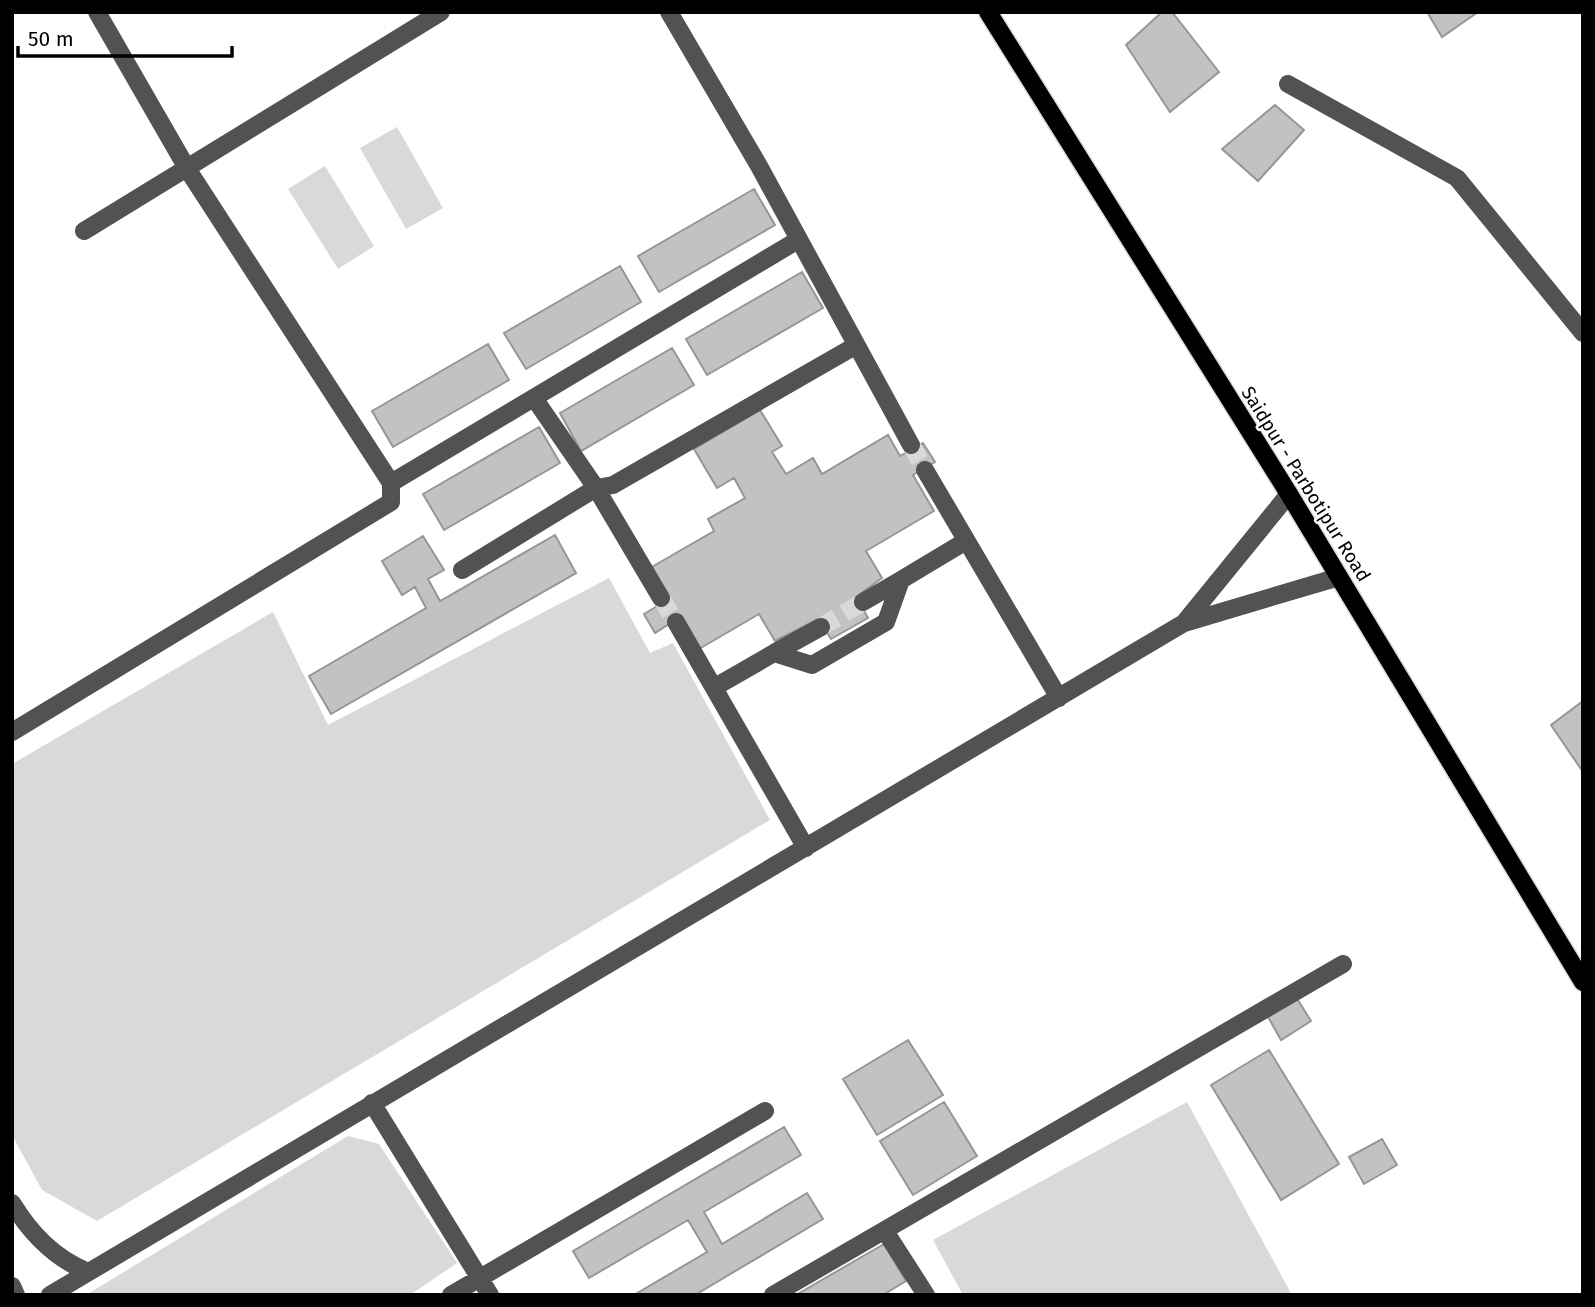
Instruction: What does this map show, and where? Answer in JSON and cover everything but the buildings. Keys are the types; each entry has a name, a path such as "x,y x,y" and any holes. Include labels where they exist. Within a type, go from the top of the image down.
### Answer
{"main road":[{"name":"Saidpur - Parbotipur Road","path":"988,12 1289,494 1583,982"}],"street":[{"path":"12,732 391,502 391,483 188,170 97,12"},
{"path":"83,231 188,170 441,12"},
{"path":"668,12 759,166 855,346 912,445"},
{"path":"1288,84 1457,178 1583,333"},
{"path":"391,483 798,240"},
{"path":"461,570 596,488 613,485 855,346"},
{"path":"534,398 596,488 661,598"},
{"path":"925,470 1059,698"},
{"path":"1184,623 1289,494"},
{"path":"863,602 966,541"},
{"path":"50,1295 1184,623 1339,577"},
{"path":"774,653 812,665 886,622 901,580"},
{"path":"676,622 806,848"},
{"path":"715,687 821,627"},
{"path":"773,1295 1343,964"},
{"path":"372,1104 490,1295"},
{"path":"451,1295 765,1111"},
{"path":"12,1203 27,1228 65,1262 88,1272"},
{"path":"885,1231 926,1295"},
{"path":"12,1286 16,1295"}],"shaded area":[{"path":"397,127 443,208 406,229 360,148"},
{"path":"325,166 374,246 338,269 288,189"},
{"path":"609,578 650,653 673,643 770,820 97,1221 42,1190 12,1135 12,764 273,612 328,725"},
{"path":"1187,1102 1292,1295 963,1295 933,1240"},
{"path":"348,1136 379,1144 457,1263 410,1295 86,1295"}],"tunnel":[{"path":"911,445 925,470"},
{"path":"661,598 676,622"},
{"path":"821,627 863,602"}]}
